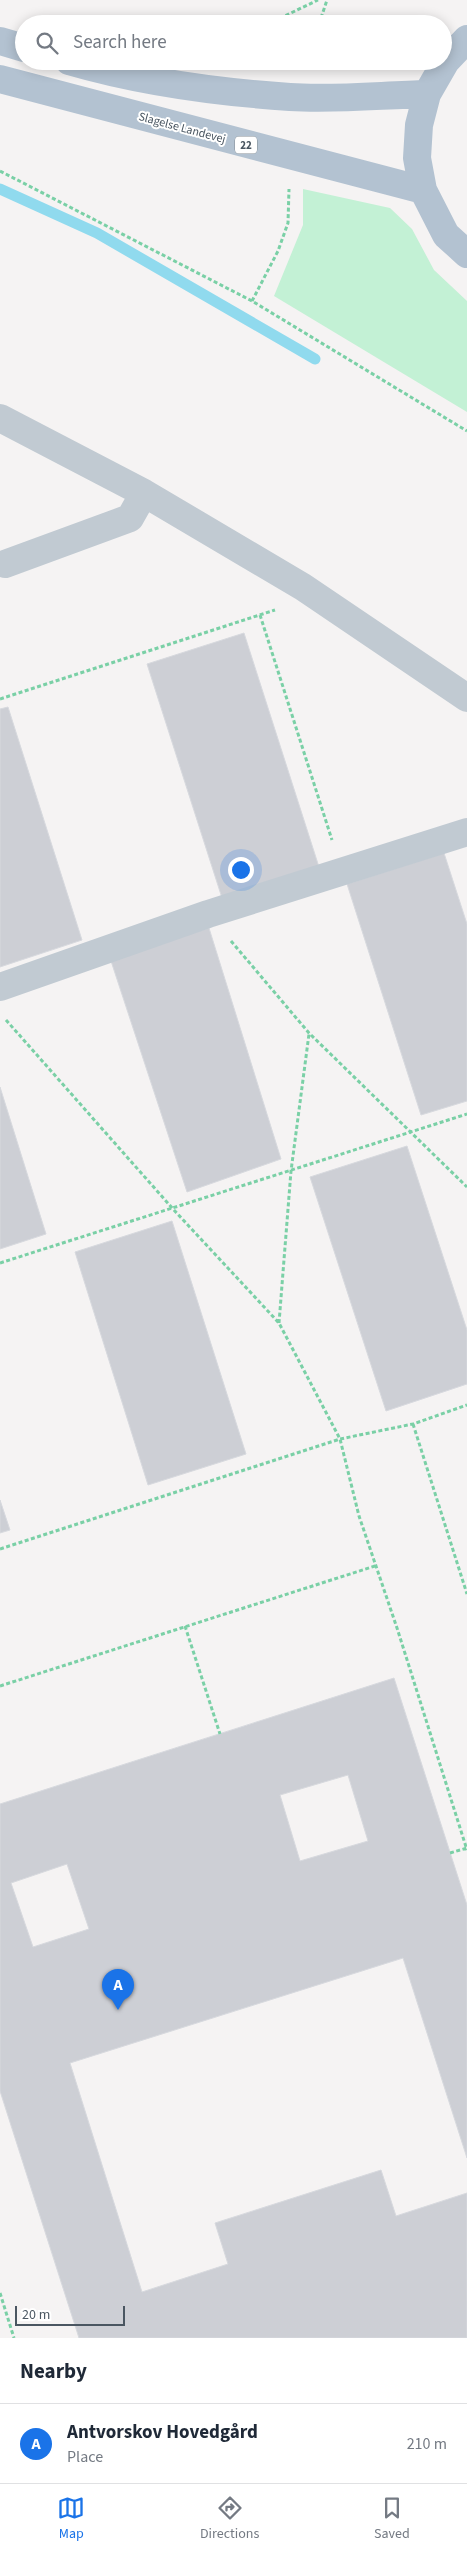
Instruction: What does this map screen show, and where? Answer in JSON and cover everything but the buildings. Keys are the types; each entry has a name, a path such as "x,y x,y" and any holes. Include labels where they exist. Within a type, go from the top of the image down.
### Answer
{"main road":[{"path":"452,55 467,39"},
{"path":"0,41 15,45"},
{"path":"100,70 188,87 292,97 427,94"},
{"path":"441,70 427,94 418,125 417,158 423,190 446,235 467,254"},
{"name":"Slagelse Landevej","path":"0,79 423,190"}],"street":[{"path":"0,418 144,493 304,587 467,698"},
{"path":"5,564 130,518 144,493"},
{"path":"0,987 208,914 467,832"}],"path":[{"path":"287,15 318,0"},
{"path":"322,15 327,0"},
{"path":"0,171 252,301 467,431"},
{"path":"0,699 290,604 304,587"},
{"path":"260,615 342,872"},
{"path":"208,914 309,1034 412,1131 467,1187"},
{"path":"0,1013 173,1209 279,1323 340,1440 358,1516 397,1628 467,1849 450,1854"},
{"path":"279,1323 291,1172 309,1034"},
{"path":"0,1263 291,1172 467,1114"},
{"path":"0,1548 340,1440 413,1424 467,1405"},
{"path":"413,1424 467,1594"},
{"path":"0,1686 375,1566"},
{"path":"185,1626 220,1734"},
{"path":"0,2293 14,2338"}],"green space":[{"path":"303,189 390,208 412,229 434,270 467,301 467,412 274,296 303,225"}],"waterway":[{"path":"0,189 97,233 315,359"}],"place":[{"name":"Antvorskov Hovedgård","path":"118,2010"}]}
